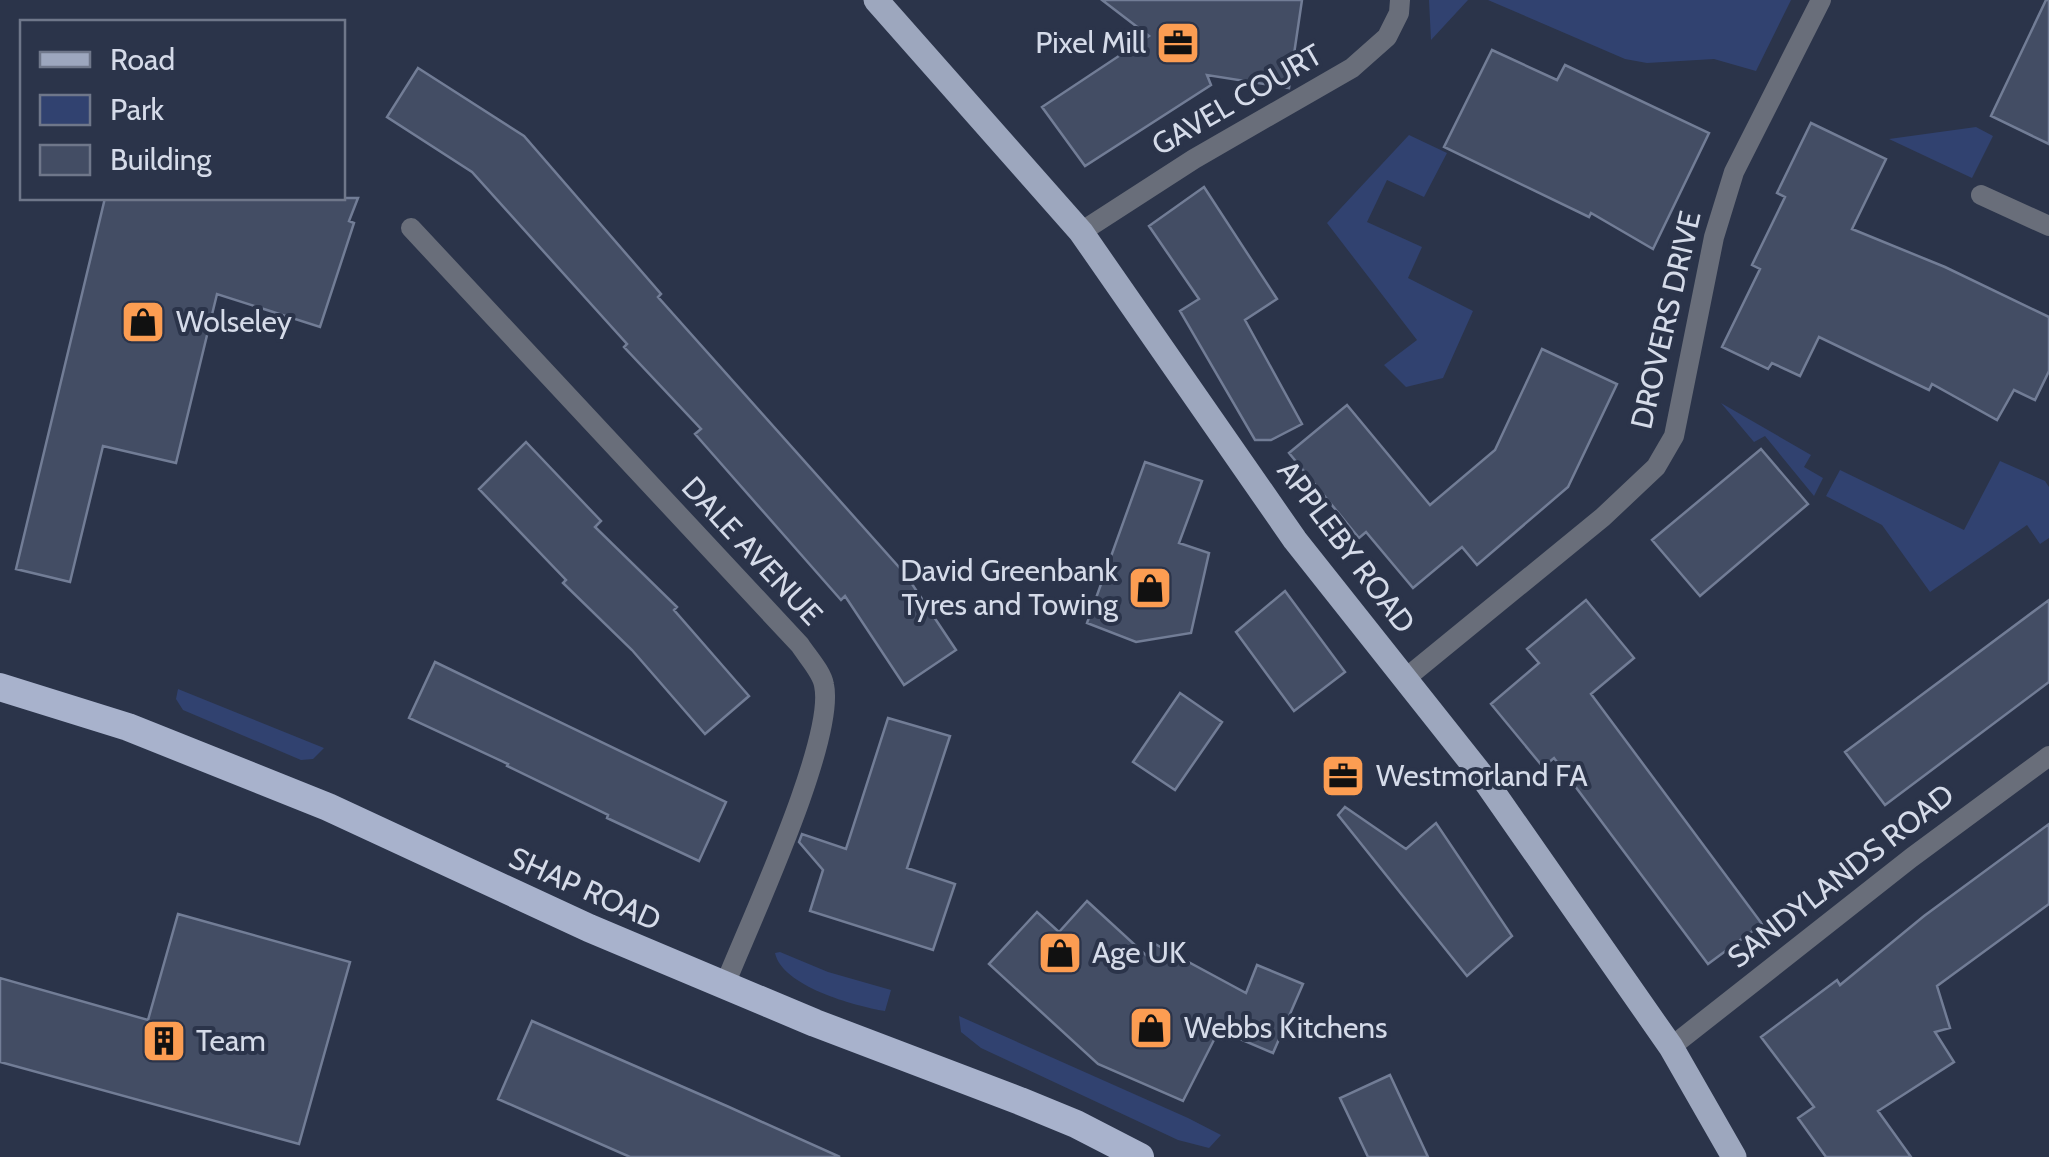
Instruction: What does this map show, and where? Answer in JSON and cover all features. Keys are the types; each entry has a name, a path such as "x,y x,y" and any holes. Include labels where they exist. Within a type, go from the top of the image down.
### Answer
{"highway":[{"name":"SHAP ROAD","path":"0,687 128,726 328,807 724,987 1020,1100 1140,1157"}],"main road":[{"name":"APPLEBY ROAD","path":"876,0 1081,232 1295,540 1479,772 1672,1047 1734,1157"}],"street":[{"name":"GAVEL COURT","path":"1081,232 1194,158 1352,68 1387,36 1399,13 1400,0"},
{"name":"DROVERS DRIVE","path":"1406,678 1603,517 1656,467 1674,436 1714,237 1734,172 1821,0"},
{"path":"1981,195 2049,226"},
{"name":"DALE AVENUE","path":"411,228 800,645 824,683 824,717 811,770 724,987"},
{"name":"SANDYLANDS ROAD","path":"1672,1047 1880,882 2049,756"}],"green space":[{"path":"1429,0 1468,0 1431,40"},
{"path":"1488,0 1791,0 1756,71 1714,59 1647,63 1625,59"},
{"path":"1976,127 1993,136 1972,178 1889,139"},
{"path":"1409,135 1447,153 1424,197 1387,180 1367,222 1422,247 1408,278 1473,311 1443,378 1406,387 1384,365 1417,340 1327,223"},
{"path":"1721,403 1811,455 1804,467 1823,478 1814,496 1765,436 1754,442"},
{"path":"2000,461 2045,481 2049,487 2049,538 2040,544 2027,525 1930,592 1882,525 1826,496 1840,470 1964,530"},
{"path":"178,689 324,748 313,759 301,760 183,710 176,699"},
{"path":"775,953 828,972 891,990 885,1011 838,999 805,985 780,965"},
{"path":"959,1016 1221,1135 1209,1148 1178,1140 981,1048 961,1032"}],"building":[{"name":"Pixel Mill","path":"1102,0 1302,0 1289,88 1207,75 1211,85 1085,166 1042,107 1149,36"},
{"path":"2049,0 2049,144 1991,116"},
{"path":"1492,50 1557,80 1565,65 1709,133 1653,249 1591,213 1589,217 1444,147"},
{"path":"418,68 524,136 661,294 658,297 906,575 956,650 904,685 845,596 841,600 695,434 701,429 472,172 387,117"},
{"path":"1811,123 1886,159 1852,229 1945,267 2049,317 2049,371 2035,400 2014,390 1997,420 1932,384 1929,390 1819,337 1800,376 1772,363 1768,369 1722,347 1760,269 1752,265 1785,197 1777,193"},
{"path":"1204,187 1277,299 1245,320 1302,424 1271,440 1255,440 1180,311 1199,299 1149,226"},
{"name":"Wolseley","path":"358,198 349,221 354,223 320,327 217,294 176,463 103,446 70,582 16,569 105,200"},
{"path":"1542,349 1617,384 1568,487 1477,565 1462,547 1413,588 1366,532 1359,538 1289,453 1347,405 1430,505 1495,450"},
{"path":"526,442 601,521 595,527 677,607 674,610 749,696 705,734 632,650 563,583 566,580 479,489"},
{"path":"1761,449 1808,504 1700,596 1652,540"},
{"name":"David Greenbank Tyres and Towing","path":"1145,462 1202,481 1179,543 1209,553 1191,633 1136,642 1087,623"},
{"path":"1285,591 1345,672 1294,711 1236,632"},
{"path":"1586,600 1634,658 1591,694 1762,924 1708,964 1554,758 1543,767 1491,704 1539,663 1527,649"},
{"path":"2049,600 2049,682 1885,805 1845,752"},
{"path":"435,662 726,802 699,861 409,718"},
{"path":"1180,693 1222,722 1175,790 1133,762"},
{"path":"888,718 950,736 907,868 955,884 933,950 810,911 823,870 799,842 802,834 846,849"},
{"path":"1345,807 1406,849 1436,823 1512,936 1467,976 1338,815"},
{"path":"2049,824 2049,904 1937,986 1950,1028 1935,1032 1954,1062 1878,1111 1911,1157 1826,1157 1798,1118 1814,1107 1761,1037 1837,980 1840,985 1924,916"},
{"path":"1087,901 1149,958 1155,944 1246,993 1257,965 1303,984 1273,1053 1219,1030 1183,1101 1098,1064 989,964 1037,912 1059,932"},
{"name":"Team","path":"178,914 350,962 299,1144 0,1062 0,978 148,1020"},
{"path":"532,1021 840,1157 630,1157 498,1099"},
{"path":"1390,1075 1428,1157 1368,1157 1340,1098"}],"place":[{"name":"Pixel Mill","path":"1178,43"},
{"name":"Wolseley","path":"143,322"},
{"name":"David Greenbank Tyres and Towing","path":"1150,588"},
{"name":"Westmorland FA","path":"1343,776"},
{"name":"Age UK","path":"1060,953"},
{"name":"Webbs Kitchens","path":"1151,1028"},
{"name":"Team","path":"164,1041"}]}
